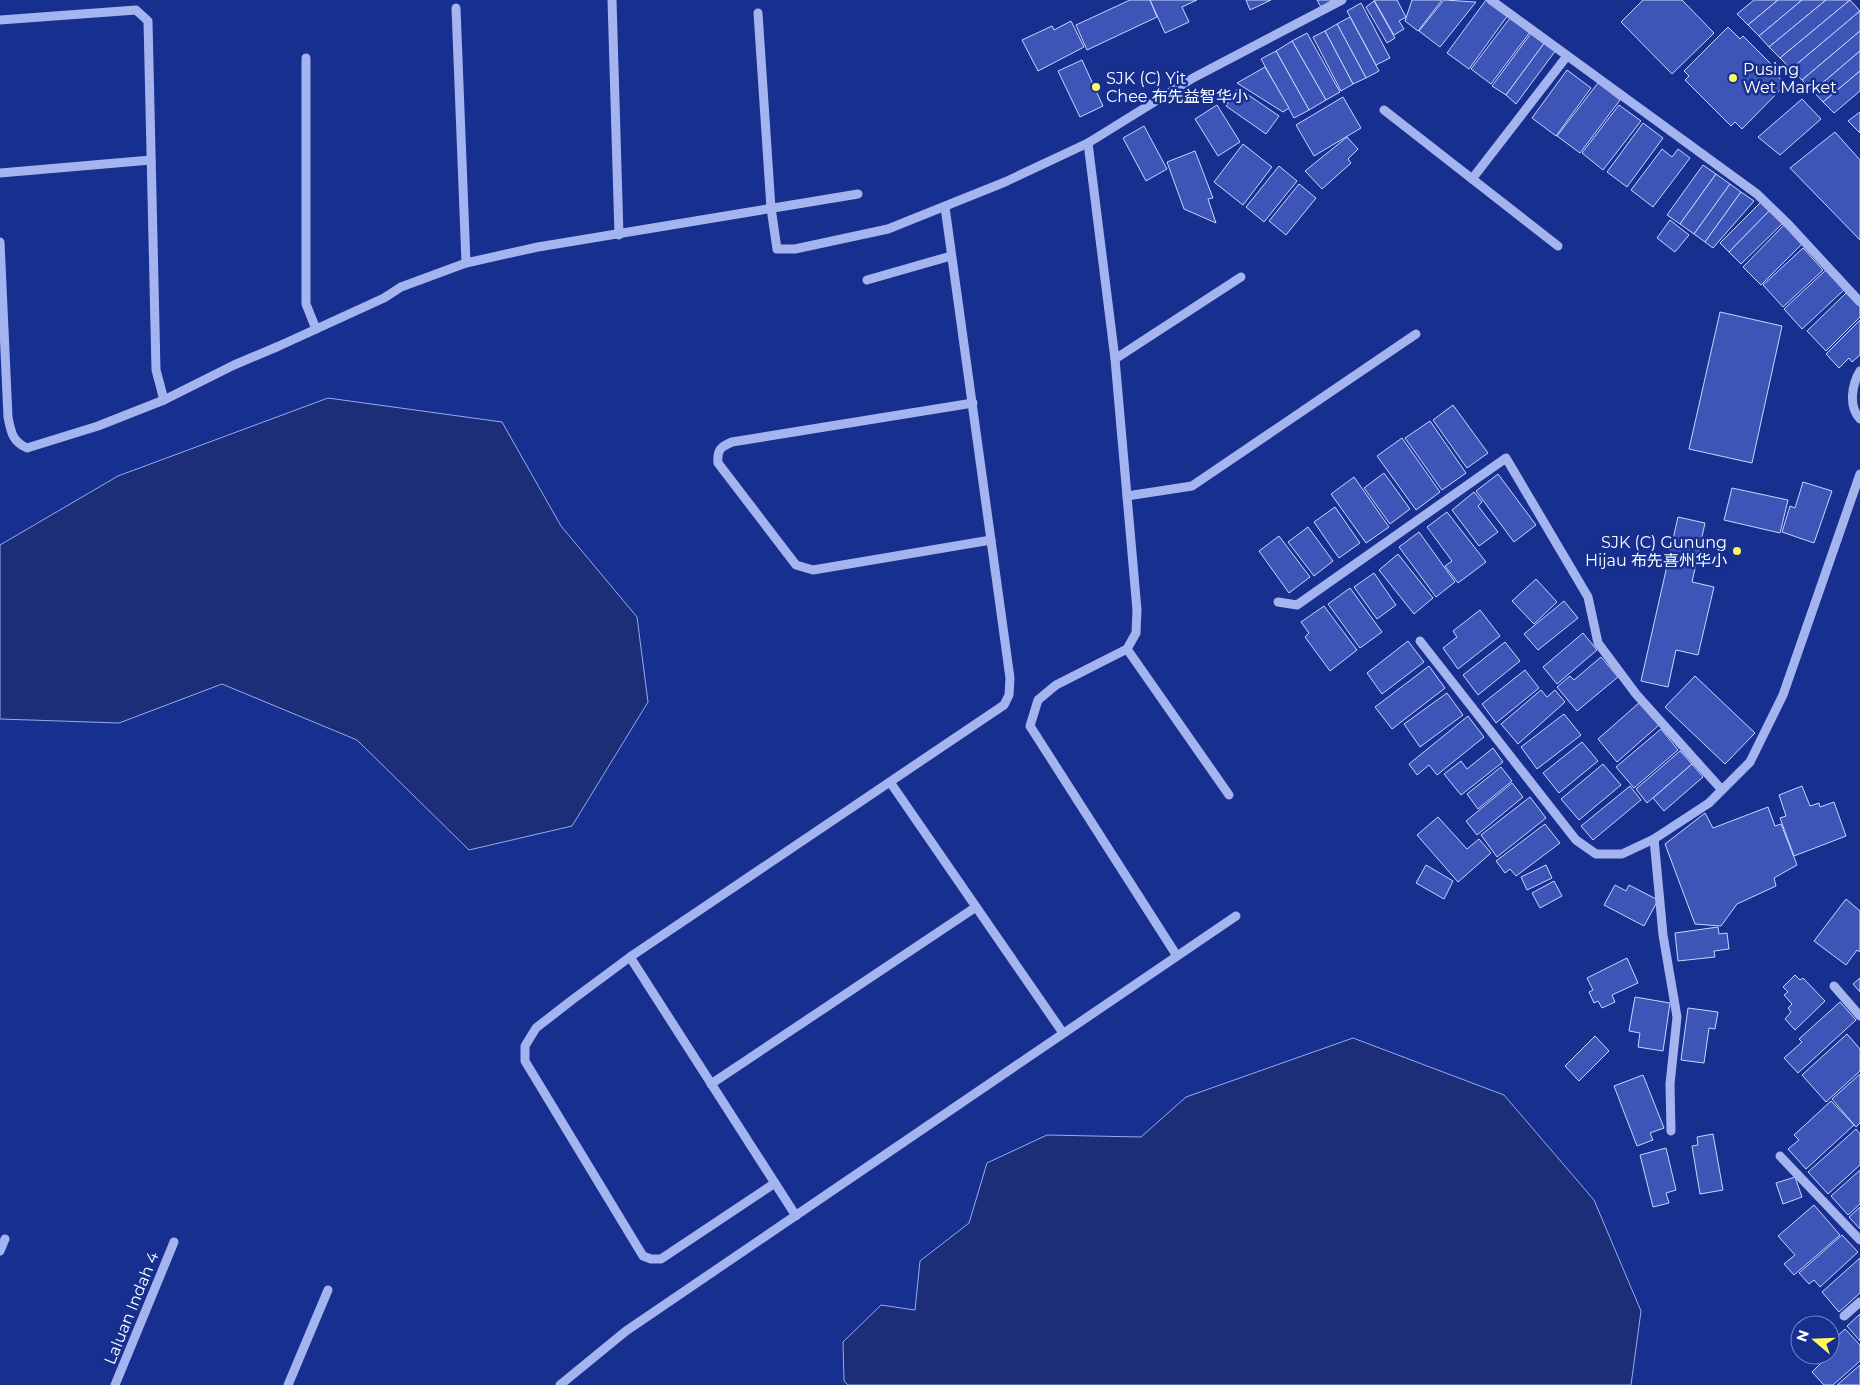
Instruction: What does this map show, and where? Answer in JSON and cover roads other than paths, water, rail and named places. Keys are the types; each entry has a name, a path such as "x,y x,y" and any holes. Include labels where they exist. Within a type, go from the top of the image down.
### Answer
{"street":[{"path":"612,0 619,235"},
{"path":"758,13 771,208 777,249 795,249 888,229 1005,182 1088,143 1193,78 1342,0"},
{"path":"1491,0 1757,194 1789,225 1860,302"},
{"path":"456,8 466,263"},
{"path":"0,20 136,10 148,21 156,370 164,400"},
{"path":"1472,179 1567,56"},
{"path":"306,58 306,304 316,329"},
{"path":"1384,110 1558,246"},
{"path":"1088,143 1115,360 1137,610 1136,633 1127,649 1056,685 1038,700 1030,726 1177,956"},
{"path":"0,173 151,160"},
{"path":"0,242 8,417 12,437 18,444 27,448 98,426 164,400 234,364 316,329 401,287 466,263 538,247 858,194"},
{"path":"775,1183 661,1258 650,1260 644,1256 525,1060 525,1046 536,1028 630,957 1004,705 1009,695 1010,678 945,207"},
{"path":"867,280 951,256"},
{"path":"1115,360 1241,277"},
{"path":"1127,496 1192,486 1416,334"},
{"path":"1860,371 1853,382 1855,414 1860,419"},
{"path":"973,403 732,442 722,446 717,453 718,463 796,565 803,569 813,570 992,540"},
{"path":"1278,602 1297,605 1506,458 1588,597 1598,643 1636,694 1722,790"},
{"path":"1420,641 1576,840 1596,854 1622,854 1654,839 1709,803 1750,762 1783,695 1860,474"},
{"path":"1127,649 1229,795"},
{"path":"890,782 1063,1033"},
{"path":"1654,839 1663,935 1676,1017 1670,1084 1671,1131"},
{"path":"712,1084 976,907"},
{"path":"560,1385 626,1332 1236,916"},
{"path":"630,957 796,1216"},
{"path":"1834,986 1860,1016"},
{"path":"1780,1156 1860,1240"},
{"path":"0,1251 5,1239"},
{"name":"Laluan Indah 4","path":"115,1385 174,1242"},
{"path":"288,1385 328,1290"},
{"path":"1844,1316 1860,1302"}],"place":[{"name":"Pusing Wet Market","path":"1733,78"},
{"name":"SJK (C) Yit Chee 布先益智华小","path":"1096,87"},
{"name":"SJK (C) Gunung Hijau 布先喜州华小","path":"1737,551"}]}
